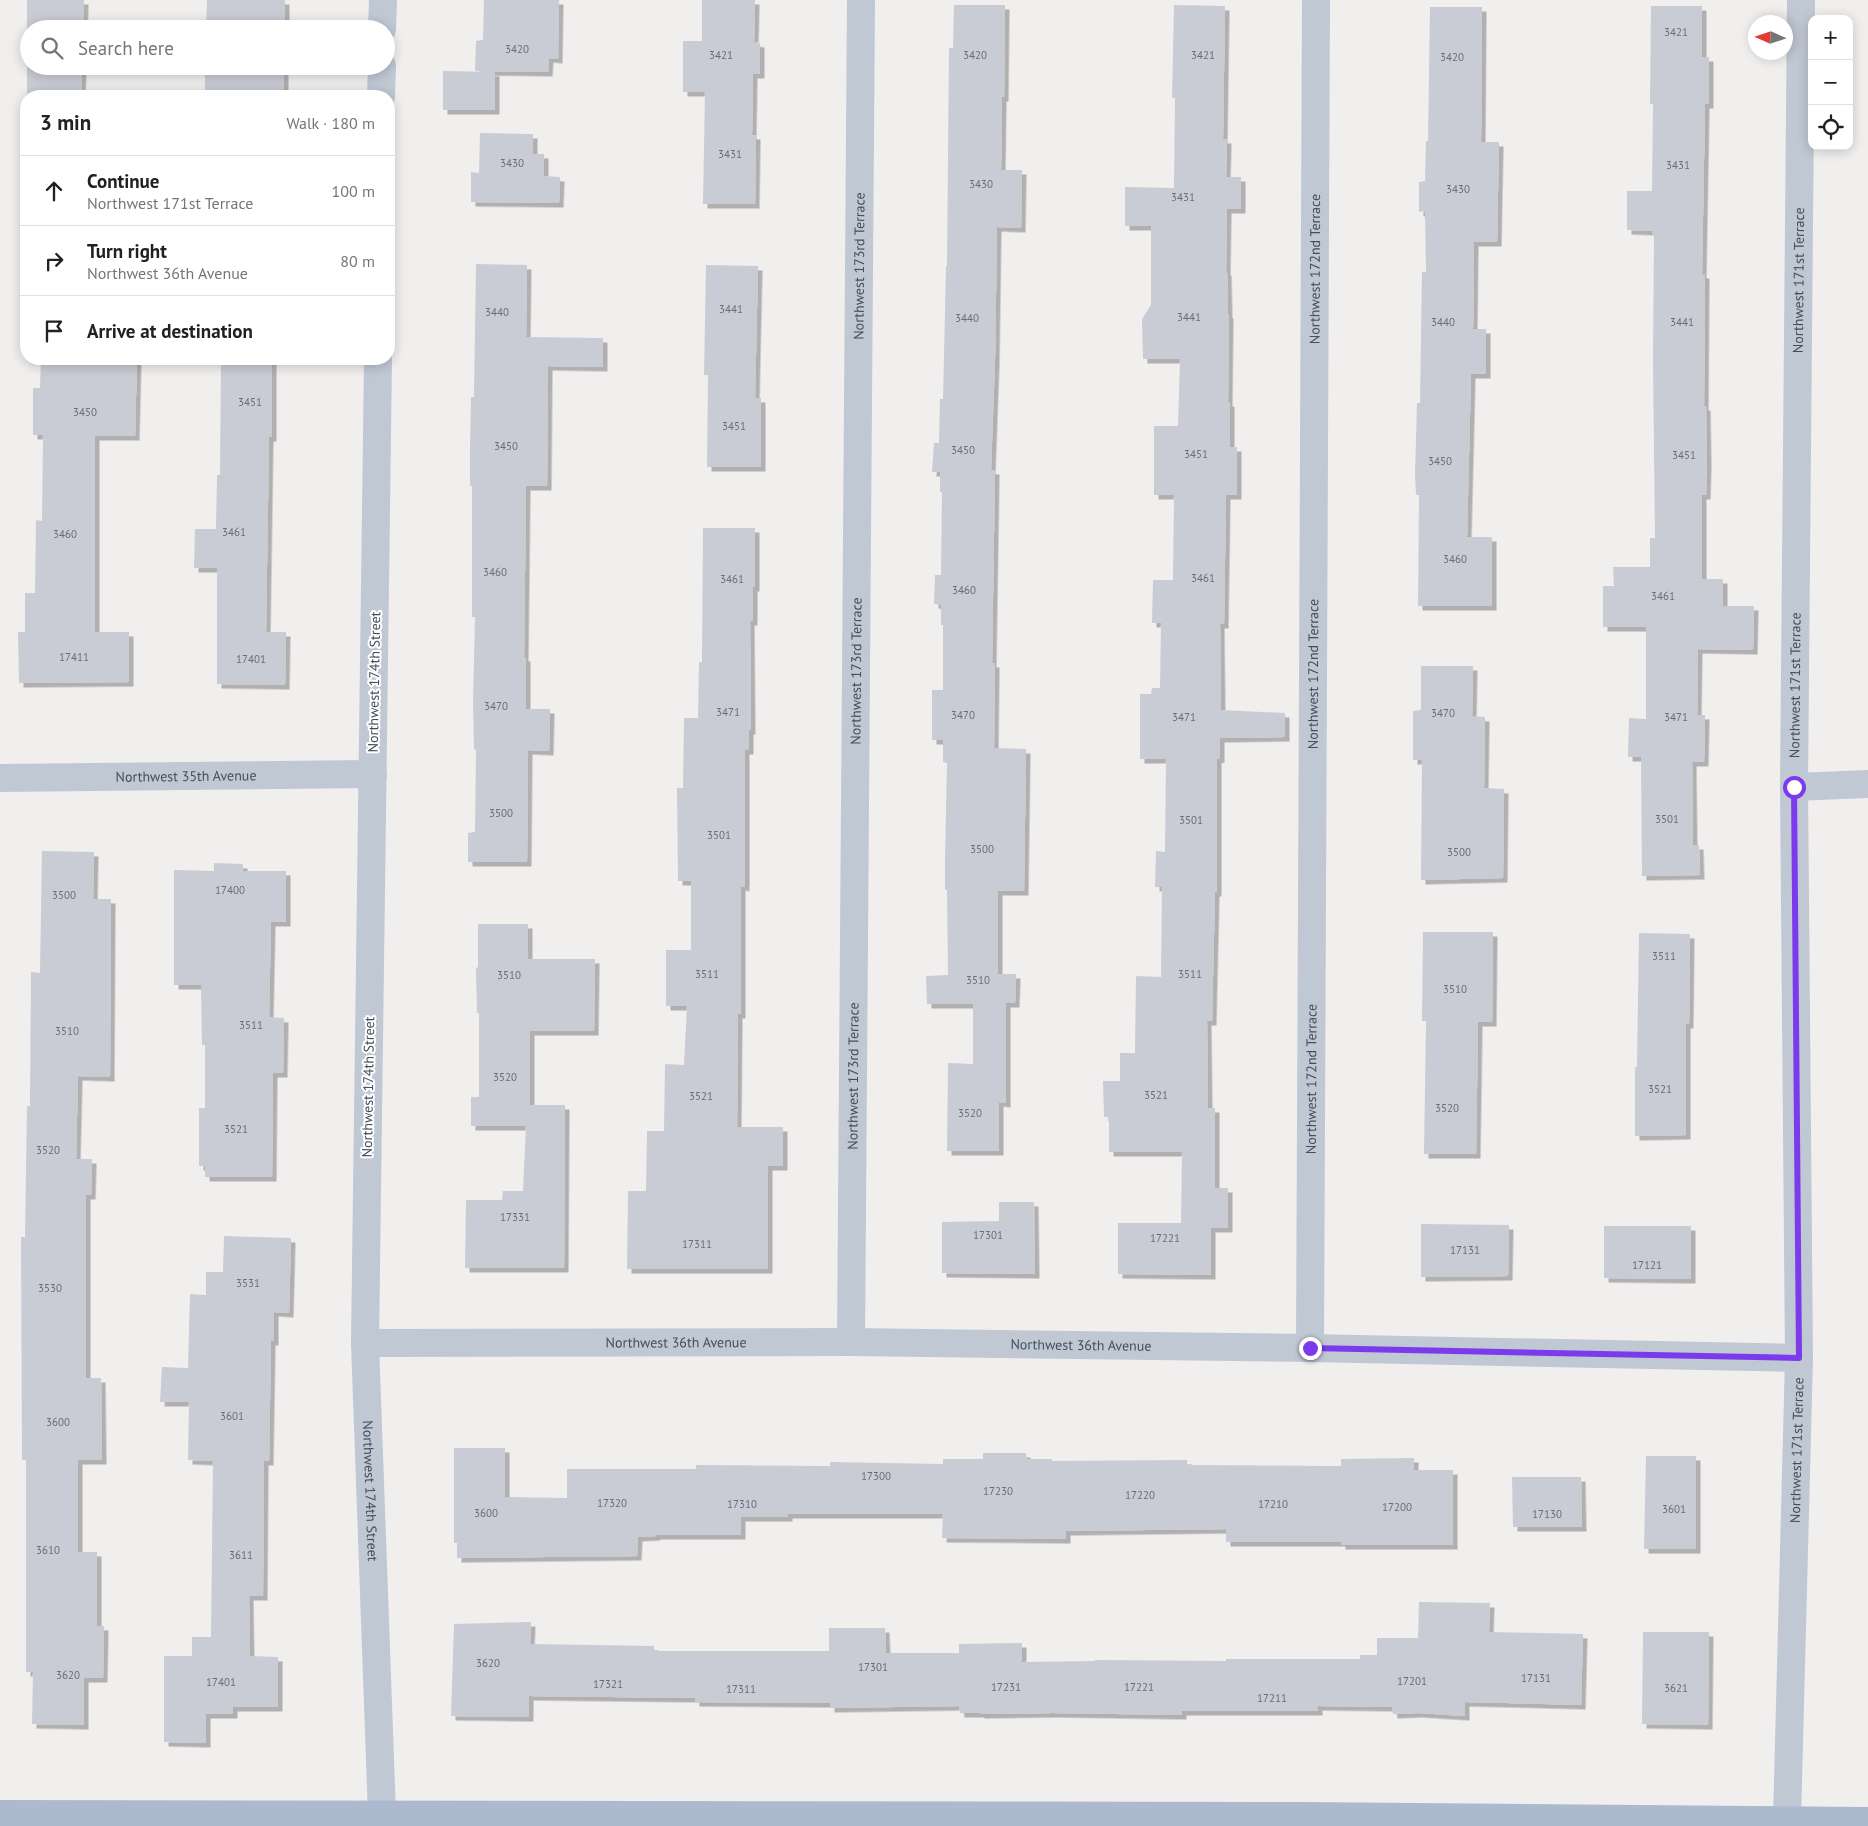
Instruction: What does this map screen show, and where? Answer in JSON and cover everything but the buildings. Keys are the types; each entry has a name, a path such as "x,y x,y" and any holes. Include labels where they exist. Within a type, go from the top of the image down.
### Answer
{"main road":[{"path":"0,1814 382,1814 1302,1821 1868,1821"}],"street":[{"path":"382,20 383,0"},
{"name":"Northwest 173rd Terrace","path":"851,1342 861,0"},
{"name":"Northwest 172nd Terrace","path":"1310,1348 1316,0"},
{"name":"Northwest 171st Terrace","path":"1787,1820 1799,1358 1794,787 1801,0"},
{"path":"381,90 382,75"},
{"name":"Northwest 174th Street","path":"378,365 365,1343 382,1814"},
{"name":"Northwest 35th Avenue","path":"0,778 373,774"},
{"path":"1794,787 1868,784"},
{"name":"Northwest 36th Avenue","path":"365,1343 851,1342 1310,1348 1799,1358"}],"route":[{"path":"1310,1348 1799,1358 1794,787"}]}
